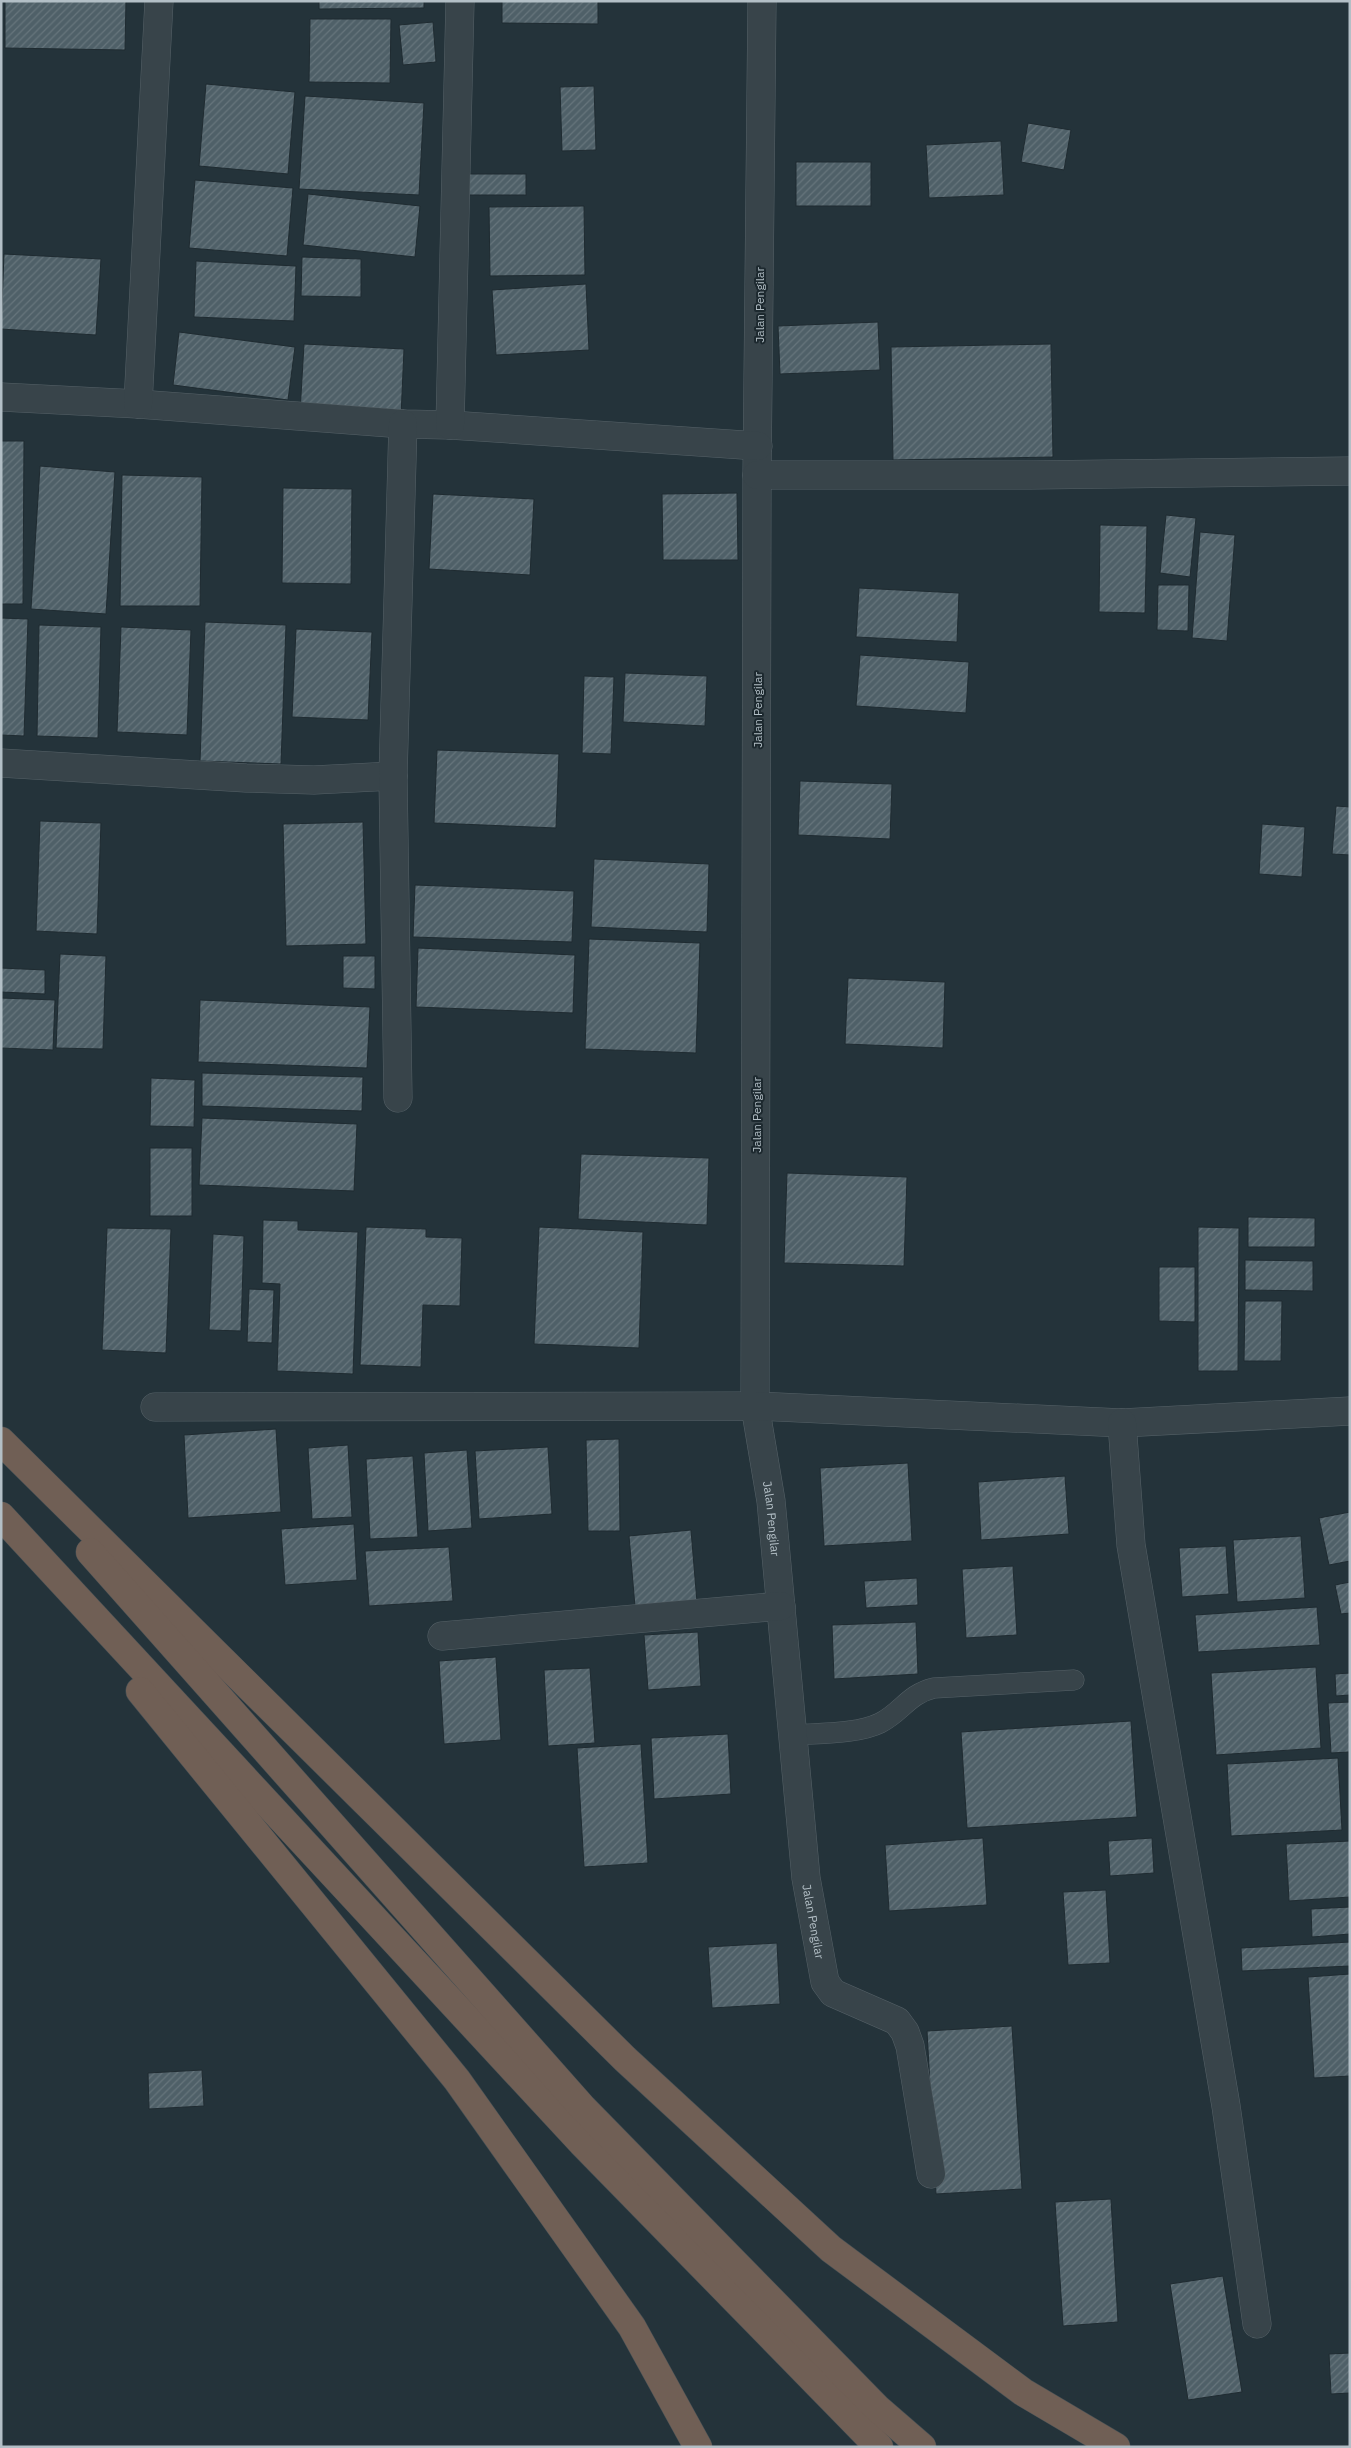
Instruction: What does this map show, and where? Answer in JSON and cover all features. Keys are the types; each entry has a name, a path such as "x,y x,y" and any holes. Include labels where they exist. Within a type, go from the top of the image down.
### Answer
{"highway":[{"path":"1,1441 625,2059 831,2249 1023,2392 1116,2447"},
{"path":"1,1452 583,2108 877,2408 922,2447"},
{"path":"1,1516 582,2143 879,2447"},
{"path":"1,1520 457,2080 632,2327 698,2447"}],"street":[{"path":"138,404 159,1"},
{"path":"450,425 460,1"},
{"name":"Jalan Pengilar","path":"762,1 757,475 755,1406 771,1501 806,1878 825,1982 833,1993 897,2021 905,2032 910,2046 931,2174"},
{"path":"1,398 138,404 403,424 450,425 758,446"},
{"path":"398,1098 393,776 403,424"},
{"path":"757,475 1030,475 1350,471"},
{"path":"1,763 314,780 393,776"},
{"path":"155,1407 755,1406 1122,1423 1350,1411"},
{"path":"1122,1423 1131,1545 1226,2106 1257,2324"},
{"path":"442,1636 781,1606"}],"lane":[{"path":"793,1735 861,1729 879,1724 895,1713 910,1698 928,1690 1074,1680"}],"building":[{"path":"5,1 126,1 125,50 5,48"},
{"path":"319,1 424,1 424,8 319,9"},
{"path":"502,1 598,1 598,24 502,23"},
{"path":"310,19 391,19 390,83 309,82"},
{"path":"433,22 436,62 403,65 399,25"},
{"path":"206,84 295,92 288,174 199,166"},
{"path":"594,86 596,150 562,151 560,87"},
{"path":"305,96 424,103 419,195 299,189"},
{"path":"1028,123 1071,130 1064,170 1021,162"},
{"path":"1001,141 1004,195 929,198 926,145"},
{"path":"796,162 871,162 871,206 796,206"},
{"path":"466,174 526,174 526,195 466,195"},
{"path":"195,180 293,188 287,256 189,248"},
{"path":"308,194 420,206 415,257 303,245"},
{"path":"584,206 585,275 490,276 489,207"},
{"path":"4,254 101,259 96,335 1,329"},
{"path":"302,257 361,259 361,297 301,296"},
{"path":"196,261 296,266 294,321 194,317"},
{"path":"586,284 589,350 496,355 492,290"},
{"path":"878,322 880,370 780,374 778,326"},
{"path":"179,332 295,347 288,400 173,385"},
{"path":"304,344 404,349 401,417 300,412"},
{"path":"1051,344 1053,457 893,460 891,347"},
{"path":"1,441 24,441 23,604 1,604"},
{"path":"40,466 115,472 106,614 31,609"},
{"path":"122,475 202,477 200,606 120,606"},
{"path":"283,488 352,489 351,584 282,583"},
{"path":"737,493 738,560 663,560 662,494"},
{"path":"433,494 534,499 530,575 429,569"},
{"path":"1166,515 1196,518 1190,577 1160,573"},
{"path":"1100,525 1147,526 1145,613 1099,612"},
{"path":"1200,532 1235,535 1227,641 1192,638"},
{"path":"1158,585 1189,585 1188,631 1157,630"},
{"path":"859,588 959,593 957,642 856,637"},
{"path":"1,618 28,619 24,736 1,735"},
{"path":"205,622 286,625 281,764 200,761"},
{"path":"39,625 101,627 98,738 37,736"},
{"path":"121,627 191,630 187,735 117,732"},
{"path":"296,629 372,632 368,720 292,717"},
{"path":"860,655 969,662 966,713 856,706"},
{"path":"625,673 707,676 705,726 623,722"},
{"path":"584,676 614,677 611,754 582,753"},
{"path":"437,750 559,754 556,828 434,823"},
{"path":"800,781 892,784 890,839 798,835"},
{"path":"1336,806 1350,807 1350,855 1332,854"},
{"path":"40,821 101,823 97,934 36,931"},
{"path":"363,822 366,944 286,946 283,824"},
{"path":"1262,824 1305,827 1302,877 1259,874"},
{"path":"594,859 709,864 707,932 591,927"},
{"path":"415,885 574,891 572,942 413,937"},
{"path":"589,939 700,943 696,1053 585,1049"},
{"path":"418,948 575,955 573,1013 416,1007"},
{"path":"60,954 106,956 103,1049 56,1048"},
{"path":"343,956 375,956 375,989 343,988"},
{"path":"1,968 45,970 45,994 1,992"},
{"path":"848,978 945,982 943,1048 845,1044"},
{"path":"1,998 55,1000 53,1050 1,1048"},
{"path":"200,1000 370,1007 367,1068 198,1062"},
{"path":"202,1073 363,1077 362,1111 202,1106"},
{"path":"151,1078 195,1080 194,1127 150,1126"},
{"path":"202,1118 357,1124 354,1191 199,1185"},
{"path":"150,1148 192,1148 192,1216 150,1216"},
{"path":"581,1154 709,1158 707,1225 578,1219"},
{"path":"787,1173 907,1177 904,1266 784,1263"},
{"path":"1248,1217 1315,1218 1315,1247 1248,1247"},
{"path":"263,1220 298,1221 298,1230 358,1232 353,1374 277,1371 280,1284 262,1283"},
{"path":"366,1227 426,1229 426,1237 462,1238 460,1306 423,1305 421,1367 360,1365"},
{"path":"539,1227 643,1232 639,1348 534,1344"},
{"path":"1198,1227 1239,1228 1238,1371 1198,1371"},
{"path":"107,1228 171,1229 166,1353 102,1350"},
{"path":"213,1234 244,1236 241,1331 209,1330"},
{"path":"1245,1260 1313,1261 1313,1291 1245,1290"},
{"path":"1159,1267 1195,1267 1195,1322 1159,1321"},
{"path":"249,1289 274,1290 272,1343 247,1342"},
{"path":"1245,1301 1282,1301 1281,1361 1244,1361"},
{"path":"276,1429 281,1512 188,1518 184,1435"},
{"path":"619,1439 620,1531 588,1531 586,1440"},
{"path":"348,1445 352,1517 312,1519 308,1448"},
{"path":"548,1447 552,1514 479,1519 475,1451"},
{"path":"467,1450 472,1528 428,1531 424,1453"},
{"path":"413,1456 418,1537 370,1539 366,1459"},
{"path":"908,1463 912,1541 824,1546 820,1468"},
{"path":"1065,1476 1069,1534 981,1540 978,1482"},
{"path":"1350,1512 1350,1561 1329,1565 1319,1518"},
{"path":"354,1524 357,1580 285,1585 281,1529"},
{"path":"691,1530 697,1602 635,1607 629,1536"},
{"path":"1301,1536 1305,1598 1237,1602 1233,1540"},
{"path":"1226,1546 1229,1594 1182,1597 1179,1548"},
{"path":"449,1547 453,1601 369,1606 365,1551"},
{"path":"1013,1566 1017,1635 966,1638 962,1569"},
{"path":"917,1578 918,1605 866,1608 864,1581"},
{"path":"1350,1582 1350,1613 1341,1614 1335,1585"},
{"path":"1317,1607 1320,1645 1198,1652 1195,1615"},
{"path":"916,1622 918,1674 834,1679 832,1625"},
{"path":"698,1632 701,1686 648,1690 644,1635"},
{"path":"496,1657 501,1740 444,1744 439,1661"},
{"path":"1316,1667 1321,1748 1216,1755 1211,1673"},
{"path":"590,1668 595,1743 548,1746 544,1670"},
{"path":"1350,1673 1350,1695 1336,1696 1335,1674"},
{"path":"1350,1702 1350,1752 1331,1753 1328,1703"},
{"path":"1131,1721 1137,1817 967,1828 961,1732"},
{"path":"728,1734 731,1794 654,1799 651,1738"},
{"path":"641,1744 648,1863 584,1867 577,1748"},
{"path":"1338,1758 1342,1830 1231,1836 1227,1764"},
{"path":"983,1838 987,1905 889,1911 885,1845"},
{"path":"1152,1838 1154,1873 1110,1876 1108,1841"},
{"path":"1350,1841 1350,1897 1289,1901 1286,1844"},
{"path":"1106,1890 1110,1963 1068,1965 1063,1892"},
{"path":"1350,1907 1350,1934 1312,1937 1311,1909"},
{"path":"1350,1942 1350,1966 1242,1971 1241,1948"},
{"path":"777,1943 780,2004 712,2008 708,1947"},
{"path":"1350,1974 1350,2076 1314,2078 1308,1977"},
{"path":"1012,2026 1022,2189 936,2194 927,2031"},
{"path":"202,2070 204,2106 149,2109 148,2073"},
{"path":"1111,2199 1118,2322 1063,2326 1055,2202"},
{"path":"1223,2276 1242,2392 1188,2400 1170,2284"},
{"path":"1350,2353 1350,2393 1331,2394 1329,2354"}]}
